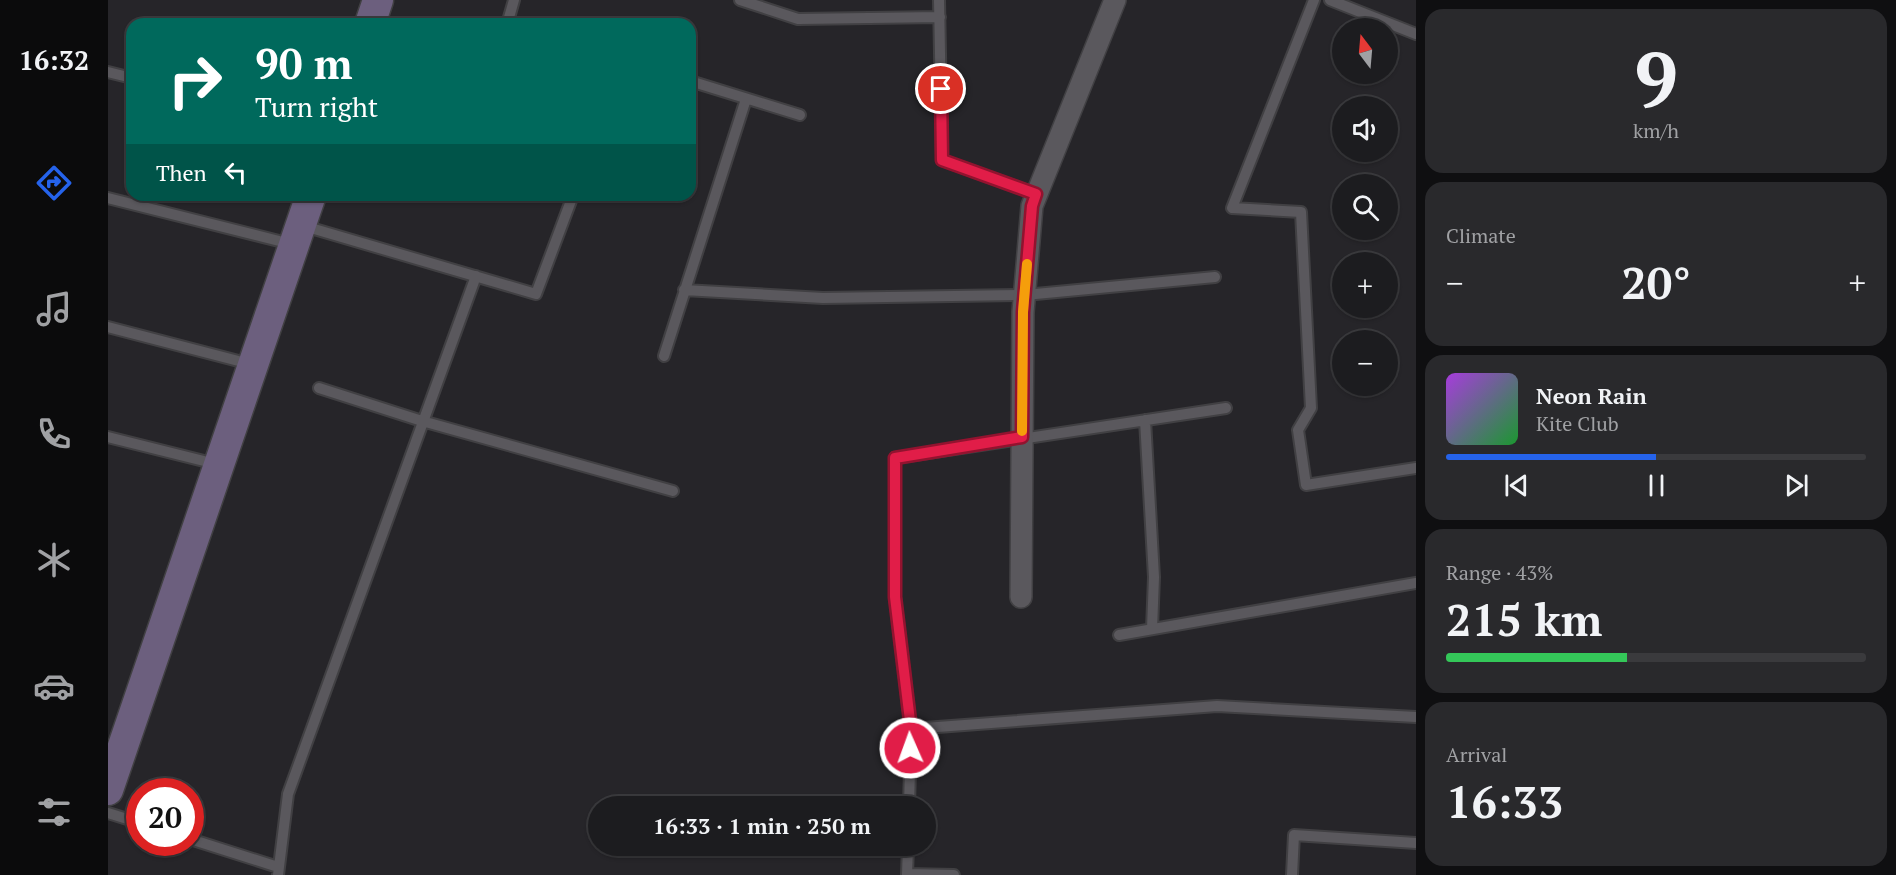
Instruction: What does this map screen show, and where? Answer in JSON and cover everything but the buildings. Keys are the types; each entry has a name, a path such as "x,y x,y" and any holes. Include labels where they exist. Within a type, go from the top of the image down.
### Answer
{"street":[{"path":"372,18 378,0"},
{"path":"1021,597 1025,295 1032,206 1115,0"},
{"path":"108,790 309,201"}],"lane":[{"path":"509,18 514,0"},
{"path":"740,0 798,19 940,17"},
{"path":"939,0 942,160 1036,194"},
{"path":"1314,0 1232,208 1301,212 1311,408 1299,430 1306,485 1416,468"},
{"path":"1330,0 1416,34"},
{"path":"108,72 126,76"},
{"path":"696,83 800,115"},
{"path":"664,356 746,99"},
{"path":"108,198 298,235 476,276 536,294 571,201"},
{"path":"204,844 278,871 288,794 476,276"},
{"path":"684,290 824,298 1025,295 1215,278"},
{"path":"108,327 253,365"},
{"path":"320,388 422,421 674,491"},
{"path":"909,796 911,729 895,597 895,458 1226,408"},
{"path":"1145,420 1154,577 1152,629"},
{"path":"108,437 219,465"},
{"path":"1119,635 1416,583"},
{"path":"911,729 1217,706 1416,717"},
{"path":"108,813 126,819"},
{"path":"1292,875 1294,835 1416,843"},
{"path":"908,856 907,874 954,875"}],"slow traffic":[{"path":"1022,431 1023,312 1027,264"}],"route":[{"path":"910,748 911,729 895,597 895,458 1022,437 1023,312 1032,206 1036,194 942,160 941,89"}]}
